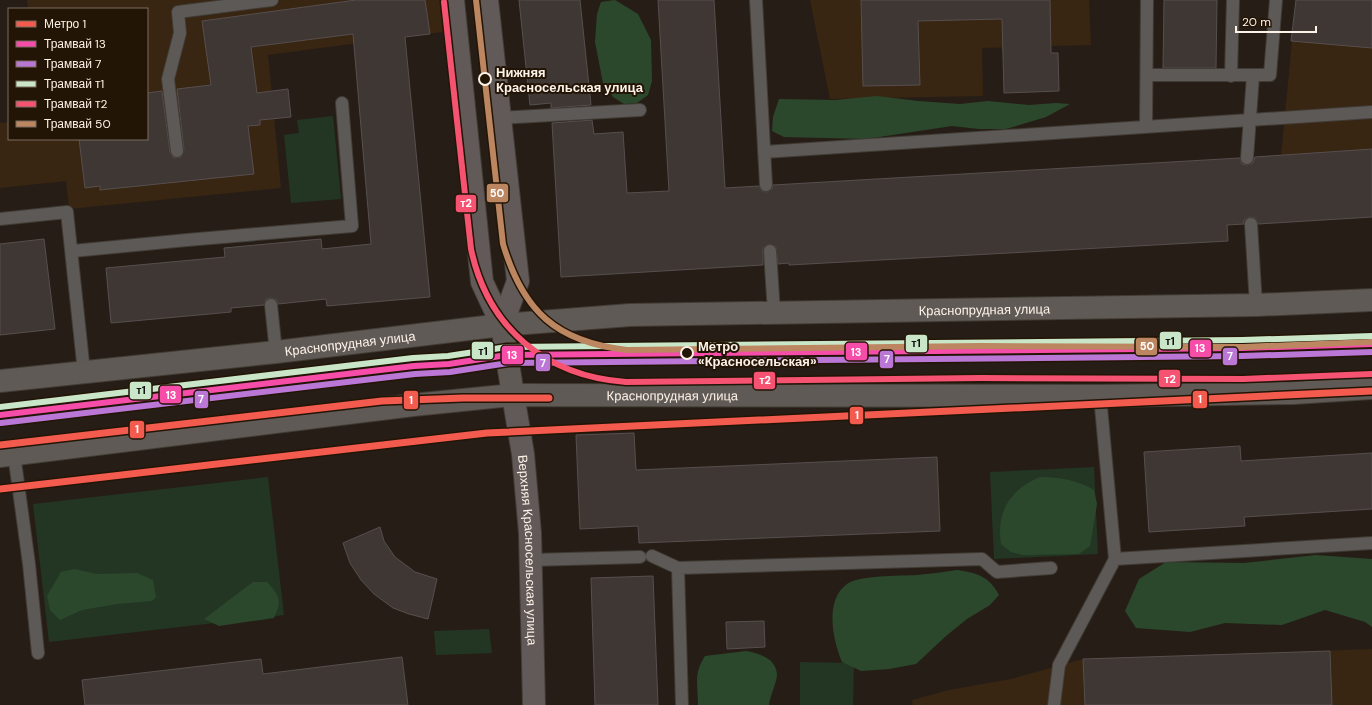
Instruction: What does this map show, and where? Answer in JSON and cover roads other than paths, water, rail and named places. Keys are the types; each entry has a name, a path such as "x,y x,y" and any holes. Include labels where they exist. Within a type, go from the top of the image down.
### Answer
{"main road":[{"name":"Краснопрудная улица","path":"0,381 276,352 502,325 630,315 1256,305 1372,300"},
{"path":"502,325 513,395"},
{"name":"Краснопрудная улица","path":"7,455 513,395 1100,396 1293,393 1372,388"}],"street":[{"path":"453,0 482,282 502,325"},
{"path":"487,0 518,281 502,325"},
{"name":"Верхняя Красносельская улица","path":"513,395 523,454 531,560 534,705"}],"lane":[{"path":"177,151 168,79 180,33 178,12 272,0"},
{"path":"756,0 766,185"},
{"path":"1146,127 1147,0"},
{"path":"1231,76 1233,0"},
{"path":"1147,75 1270,75 1276,0"},
{"path":"1247,158 1253,76"},
{"path":"73,251 265,239 352,226 342,103"},
{"path":"500,118 640,110"},
{"path":"764,152 1372,112"},
{"path":"0,219 68,212 84,372"},
{"path":"1251,224 1256,305"},
{"path":"770,251 774,313"},
{"path":"271,305 276,352"},
{"path":"1054,705 1059,666 1115,559 1100,396"},
{"path":"7,455 29,564 38,653"},
{"path":"1115,559 1372,543"},
{"path":"652,556 678,568 982,559 998,572 1052,568"},
{"path":"531,560 640,557"},
{"path":"678,568 682,705"}],"metro line":[{"name":"1","path":"0,489 487,433 1372,391"},
{"name":"1","path":"0,445 382,401 463,398 549,398"}],"tram line":[{"name":"50","path":"476,0 503,244 511,267 521,288 532,305 546,319 562,331 580,339 602,346 627,350 981,346 1243,347 1371,342"},
{"name":"т2","path":"444,2 471,249 479,277 491,303 506,325 525,343 546,358 570,370 597,378 626,382 981,378 1243,379 1372,374"},
{"name":"т1","path":"0,407 413,358 448,356 507,347 1242,340 1372,336"},
{"name":"13","path":"0,415 414,366 449,364 507,355 1242,348 1372,344"},
{"name":"7","path":"1,423 415,374 450,372 508,363 1242,356 1372,352"}],"place":[{"name":"Нижняя Красносельская улица","path":"485,79"},
{"name":"Метро «Красносельская»","path":"687,353"}]}
